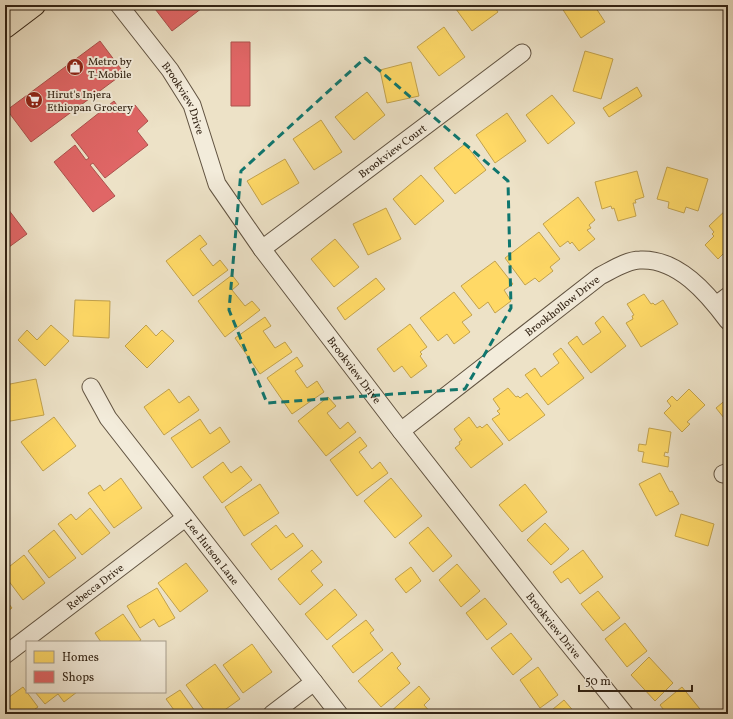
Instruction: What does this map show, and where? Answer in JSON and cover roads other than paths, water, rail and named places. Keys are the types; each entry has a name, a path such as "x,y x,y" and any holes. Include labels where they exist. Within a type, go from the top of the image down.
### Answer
{"main road":[{"path":"5,27 34,5"}],"street":[{"name":"Brookview Drive","path":"119,5 170,70 192,105 218,184 262,249 401,431 625,714"},
{"name":"Brookview Court","path":"262,249 522,53"},
{"name":"Brookhollow Drive","path":"401,431 600,276 625,264 640,259 659,262 683,273 702,289 722,301 728,321"},
{"name":"Lee Hutson Lane","path":"92,387 108,418 339,714"},
{"name":"Rebecca Drive","path":"5,655 185,518"},
{"path":"272,714 314,682"}],"place":[{"name":"Metro by T-Mobile","path":"75,67"},
{"name":"Hirut's Injera Ethiopan Grocery","path":"34,100"}]}
